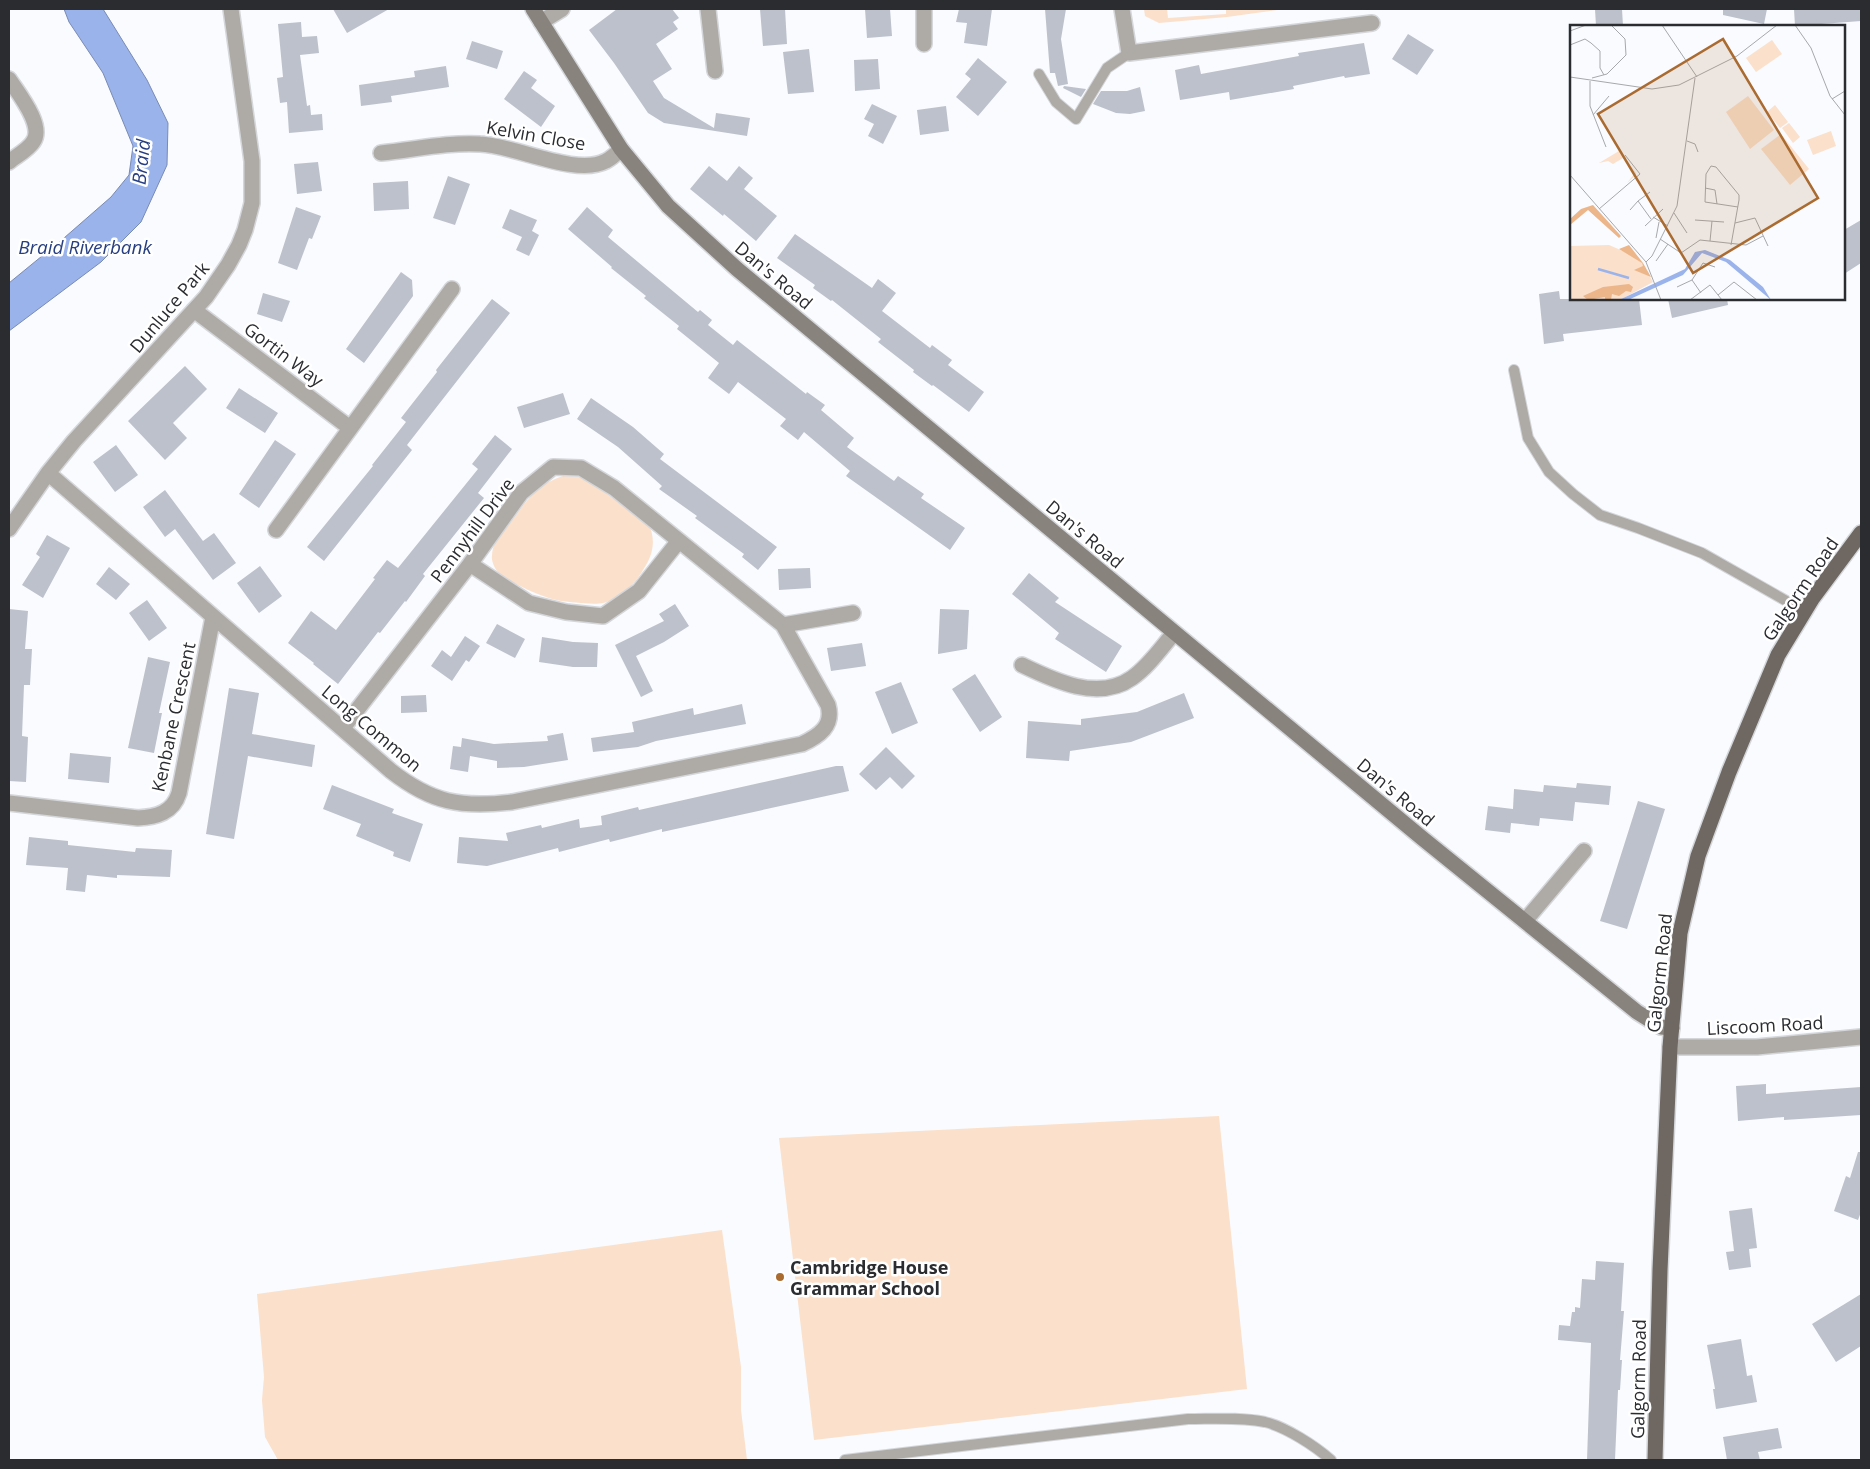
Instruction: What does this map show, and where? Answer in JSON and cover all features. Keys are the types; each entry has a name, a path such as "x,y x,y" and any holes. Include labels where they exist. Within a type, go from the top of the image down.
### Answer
{"main road":[{"name":"Galgorm Road","path":"1655,1460 1660,1270 1670,1047 1680,934 1698,856 1729,772 1778,655 1804,611 1861,533"}],"street":[{"name":"Dunluce Park","path":"9,529 48,473 91,422 194,310 216,283 232,258 245,230 252,202 252,160 231,9"},
{"path":"537,15 562,9"},
{"path":"708,9 715,71"},
{"path":"924,9 924,44"},
{"path":"1122,9 1129,53 1372,23"},
{"name":"Dan's Road","path":"537,15 621,149 668,206 737,269 1414,832 1637,1012 1660,1027 1672,1028"},
{"path":"9,79 36,122 37,131 34,142 9,162"},
{"name":"Kelvin Close","path":"381,153 481,144 512,149 563,163 581,165 606,161 621,149"},
{"path":"276,530 452,289"},
{"name":"Gortin Way","path":"194,310 350,428"},
{"name":"Pennyhill Drive","path":"344,728 470,564 521,493 553,467 581,468 614,488 678,542 783,625 828,705 830,712 828,724"},
{"name":"Long Common","path":"48,473 344,728 391,771 408,784 426,794 451,802 495,804 512,802 802,744 818,736 828,724"},
{"path":"470,564 529,603 566,612 603,616 639,591 678,542"},
{"path":"783,625 853,614"},
{"name":"Kenbane Crescent","path":"9,803 138,818 157,816 168,810 175,802 179,793 213,617"},
{"path":"1022,664 1070,686 1090,688 1117,685 1130,680 1142,670 1174,633"},
{"path":"1524,920 1584,852"},
{"name":"Liscoom Road","path":"1670,1047 1758,1047 1861,1037"}],"lane":[{"path":"1038,74 1056,102 1076,119 1107,68 1129,53"},
{"path":"1514,370 1528,438 1549,472 1573,494 1600,515 1702,553 1804,611"},
{"path":"845,1460 1178,1420 1242,1419 1266,1423 1288,1432 1331,1460"}],"shaded area":[{"path":"1144,9 1167,9 1168,18 1226,14 1226,9 1285,9 1227,17 1159,23 1145,16"},
{"path":"563,476 578,477 590,481 650,527 653,539 651,555 640,575 631,586 615,599 599,604 561,601 546,597 512,582 498,572 494,565 492,551 499,536 537,490"},
{"path":"1219,1116 1247,1389 814,1440 779,1138"},
{"path":"722,1230 741,1367 741,1410 747,1460 278,1460 265,1437 262,1400 264,1377 257,1294"}],"water":[{"name":"Braid Riverbank","path":"64,9 103,9 147,80 168,123 167,165 141,222 101,262 9,331 9,283 111,197 129,175 133,146 103,73 69,22"}],"building":[{"path":"333,9 389,9 347,33"},
{"path":"617,9 672,9 679,18 673,22 678,29 656,44 672,69 653,81 664,98 714,128 716,113 750,118 747,136 664,123 648,113 589,30"},
{"path":"760,9 785,9 787,44 763,46"},
{"path":"865,9 890,9 892,36 867,38"},
{"path":"959,9 992,9 987,46 964,43 967,23 956,22"},
{"path":"1045,9 1066,9 1061,39 1068,84 1058,86 1055,73 1050,73"},
{"path":"1595,9 1622,9 1623,25 1596,25"},
{"path":"1723,9 1767,9 1764,24 1723,15"},
{"path":"1794,9 1861,9 1861,21 1795,25"},
{"path":"301,22 302,37 317,36 319,53 300,55 307,106 310,105 311,115 322,114 323,130 289,133 287,102 280,103 277,78 283,77 278,24"},
{"path":"1408,34 1434,50 1417,75 1392,59"},
{"path":"472,41 503,51 497,69 466,59"},
{"path":"1364,43 1370,74 1345,78 1344,76 1293,86 1294,89 1230,100 1229,92 1180,100 1175,70 1199,65 1201,74 1299,56 1298,53"},
{"path":"809,49 814,92 788,94 783,52"},
{"path":"978,58 1007,82 978,116 956,97 971,79 965,74"},
{"path":"878,59 880,89 855,91 854,60"},
{"path":"446,66 449,87 391,96 392,102 361,106 359,85 415,77 414,71"},
{"path":"524,71 537,80 531,88 555,106 541,127 504,99"},
{"path":"1064,86 1086,89 1081,97 1063,88"},
{"path":"1140,87 1145,111 1130,114 1116,113 1093,104 1101,91 1127,91"},
{"path":"872,104 897,116 883,144 868,136 874,124 864,119"},
{"path":"946,106 949,131 920,135 917,110"},
{"path":"318,162 322,191 297,194 294,164"},
{"path":"709,166 727,181 739,166 753,178 744,189 777,216 756,241 690,189"},
{"path":"448,176 470,184 455,225 433,218"},
{"path":"408,181 409,209 374,211 373,183"},
{"path":"296,207 321,216 312,239 309,238 297,270 278,263"},
{"path":"587,207 613,230 608,237 698,312 700,310 712,320 708,325 733,345 737,340 806,394 807,392 825,405 821,410 854,438 847,447 894,481 898,476 924,494 921,498 965,528 950,550 846,476 850,471 804,432 798,440 780,426 786,419 738,382 729,394 708,378 719,363 677,329 679,326 644,298 646,296 611,268 568,229"},
{"path":"510,209 537,220 532,231 539,235 529,256 516,250 522,237 502,228"},
{"path":"1861,220 1861,263 1845,273 1845,229"},
{"path":"795,234 872,288 878,279 896,293 882,311 930,348 932,345 952,360 948,365 984,392 969,412 913,372 914,370 878,342 881,339 832,300 813,288 815,285 777,258"},
{"path":"401,272 412,280 413,296 364,363 346,349"},
{"path":"1559,291 1560,299 1639,300 1642,325 1563,334 1564,341 1544,344 1539,294"},
{"path":"263,293 290,301 282,322 257,314"},
{"path":"492,299 510,313 407,445 412,450 324,561 307,547 406,422 401,418"},
{"path":"1668,300 1727,300 1728,305 1672,318"},
{"path":"185,366 207,389 173,423 187,438 165,460 128,421"},
{"path":"239,388 278,413 265,433 226,408"},
{"path":"563,393 570,414 524,428 517,407"},
{"path":"591,398 633,427 664,454 660,459 777,547 758,570 742,557 744,554 695,518 697,516 659,489 662,486 618,447 577,419"},
{"path":"495,435 512,449 478,493 484,498 423,574 425,576 406,602 380,633 378,632 338,684 288,643 311,611 336,630 387,560 398,568 478,469 472,464"},
{"path":"275,440 296,454 259,508 239,494"},
{"path":"116,445 138,475 115,492 93,462"},
{"path":"165,490 203,541 214,533 236,563 213,580 175,529 165,537 143,507"},
{"path":"47,535 70,548 43,598 22,585 40,557 36,554"},
{"path":"260,566 282,596 259,613 237,583"},
{"path":"109,567 130,584 116,600 96,584"},
{"path":"810,568 811,588 779,590 778,569"},
{"path":"1029,573 1059,598 1055,602 1122,646 1106,672 1055,639 1059,633 1012,594"},
{"path":"147,600 167,628 149,641 129,613"},
{"path":"675,604 689,626 664,642 636,656 653,691 641,697 615,645 664,621 659,614"},
{"path":"9,609 28,611 25,649 32,649 30,685 24,685 22,736 28,737 26,782 9,781"},
{"path":"940,609 969,610 967,649 938,654"},
{"path":"497,624 525,639 515,658 486,643"},
{"path":"465,636 480,646 469,662 466,660 452,681 431,666 442,650 451,657"},
{"path":"542,637 573,642 598,643 597,667 573,667 539,662"},
{"path":"862,643 866,666 831,671 827,648"},
{"path":"148,657 170,662 159,713 162,713 154,753 128,748"},
{"path":"975,674 1002,717 980,732 952,689"},
{"path":"901,682 918,723 892,734 875,692"},
{"path":"229,688 259,693 252,734 315,745 312,767 248,756 234,839 206,834"},
{"path":"1184,693 1194,718 1131,742 1070,751 1069,761 1026,758 1028,721 1081,725 1081,719 1137,712"},
{"path":"426,695 427,712 401,713 401,696"},
{"path":"742,704 746,724 656,741 638,747 593,752 591,738 634,732 632,722 693,708 694,715"},
{"path":"563,733 568,760 524,767 497,768 497,761 470,756 468,772 450,769 453,746 461,747 462,738 494,744 548,741 547,736"},
{"path":"886,747 915,776 902,789 890,777 876,790 859,774"},
{"path":"70,753 111,757 109,783 68,779"},
{"path":"843,766 849,791 662,832 662,829 610,842 609,839 559,852 558,848 487,866 457,863 459,837 508,841 506,833 541,825 542,828 579,819 580,828 602,825 601,816 638,807 639,810"},
{"path":"1577,783 1611,786 1609,805 1575,802 1573,821 1540,818 1539,826 1511,823 1510,833 1485,830 1488,806 1513,809 1514,789 1543,792 1544,785 1576,788"},
{"path":"332,785 394,809 392,813 423,824 410,862 393,856 394,852 356,836 361,824 323,809"},
{"path":"1638,801 1665,809 1627,929 1600,921"},
{"path":"29,837 68,841 68,845 135,852 136,848 172,850 170,877 117,875 117,878 87,875 85,892 66,890 68,868 26,865"},
{"path":"1766,1084 1766,1094 1861,1087 1861,1115 1784,1120 1784,1117 1738,1121 1736,1086"},
{"path":"1858,1152 1861,1152 1861,1212 1858,1220 1834,1211 1846,1176 1850,1178"},
{"path":"1752,1208 1757,1248 1749,1249 1751,1267 1729,1270 1726,1252 1734,1251 1729,1211"},
{"path":"1596,1261 1624,1263 1621,1311 1624,1311 1620,1360 1622,1360 1620,1390 1618,1390 1615,1460 1587,1460 1591,1343 1558,1340 1559,1325 1570,1326 1572,1312 1575,1312 1575,1307 1580,1308 1582,1279 1595,1280"},
{"path":"1861,1294 1861,1346 1836,1362 1812,1324"},
{"path":"1741,1339 1747,1376 1752,1375 1757,1402 1716,1409 1713,1389 1715,1389 1707,1345"},
{"path":"1778,1428 1782,1448 1758,1452 1760,1460 1727,1460 1723,1437"}],"place":[{"name":"Cambridge House Grammar School","path":"780,1277"}],"water label":[{"name":"Braid","path":"141,162"}]}
